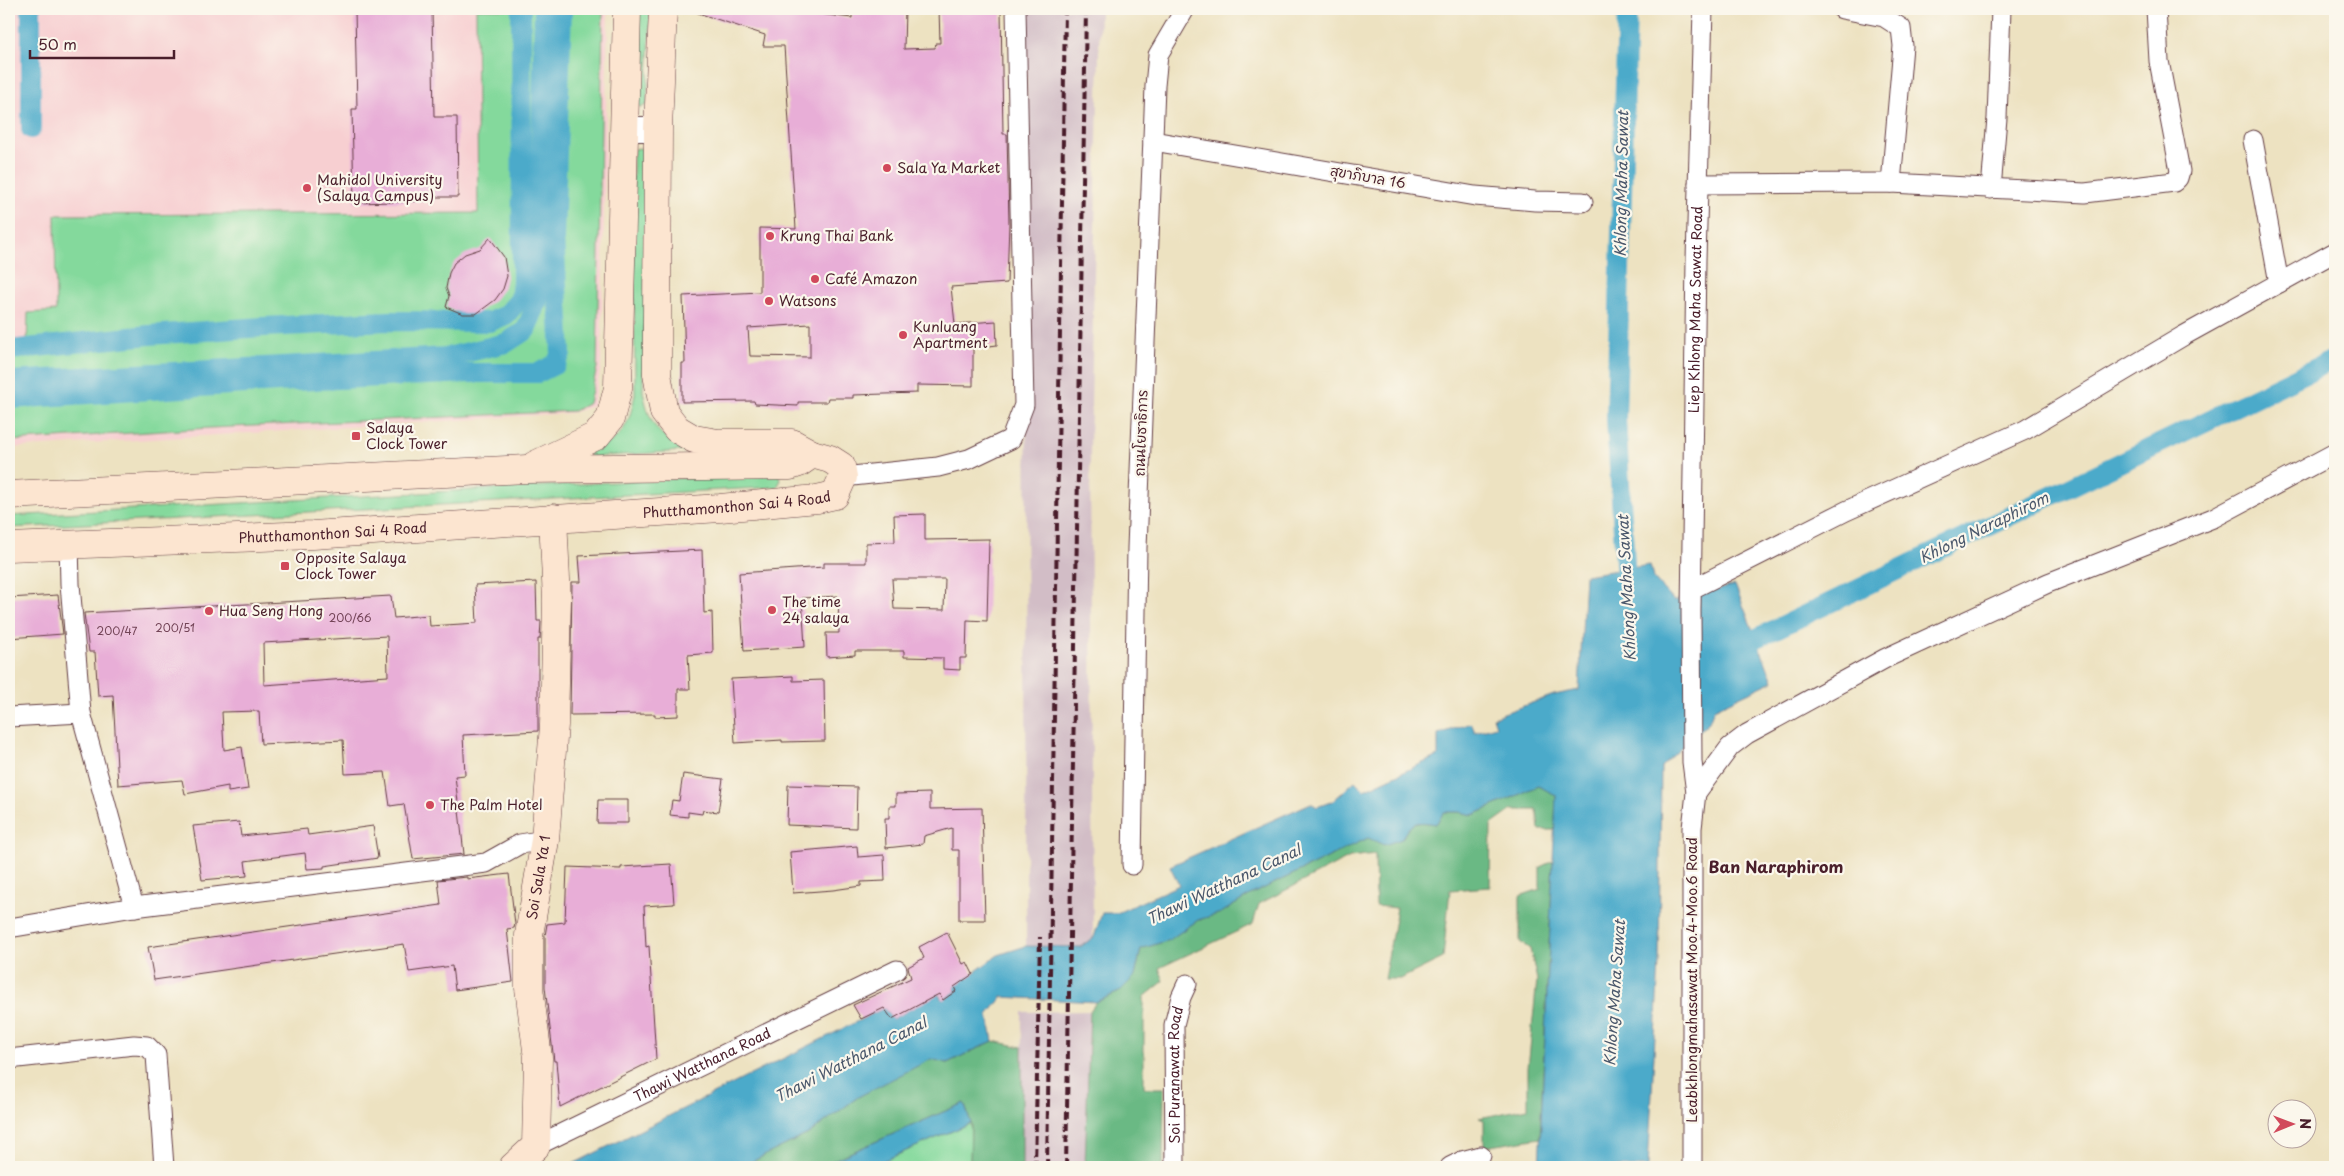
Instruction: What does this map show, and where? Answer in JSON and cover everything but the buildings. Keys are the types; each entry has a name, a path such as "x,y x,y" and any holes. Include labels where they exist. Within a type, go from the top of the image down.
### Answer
{"main road":[{"path":"527,469 596,436 610,419 618,388 627,9"},
{"path":"9,495 527,469 790,466 799,463 812,454 792,443 718,443 694,439 677,429 664,412 657,374 658,129 663,9"},
{"name":"Phutthamonthon Sai 4 Road","path":"9,546 314,534 720,508 817,499 835,494 843,477 841,466 830,459 812,454"},
{"name":"Soi Sala Ya 1","path":"536,1146 538,1058 529,988 529,936 545,840 557,672 557,600 553,518"},
{"name":"Thawi Watthana Road","path":"513,1167 536,1146"}],"street":[{"path":"843,477 938,467 969,459 1011,439 1024,405 1016,9"},
{"name":"ถนนโยธาธิการ","path":"1132,865 1137,548 1155,86 1158,55 1185,9"},
{"name":"Liep Khlong Maha Sawat Road","path":"1692,762 1691,611 1696,260 1703,9"},
{"path":"1842,9 1863,11 1884,17 1893,21 1901,28 1903,46 1891,183"},
{"path":"1991,189 1997,118 2001,9"},
{"path":"1698,184 1891,183 2085,193 2174,182 2178,178 2180,171 2159,61 2156,9"},
{"path":"623,129 658,129"},
{"path":"2253,140 2279,283"},
{"name":"สุขาภิบาล 16","path":"1153,141 1475,196 1535,201 1584,202"},
{"path":"1692,589 1846,511 2025,430 2183,336 2335,252"},
{"path":"1696,793 1730,747 1747,734 1886,658 2048,583 2213,518 2335,453"},
{"path":"69,543 70,584 81,713 134,908"},
{"path":"9,717 81,713"},
{"name":"Leabkhlongmahasawat Moo.4-Moo.6 Road","path":"1692,762 1696,793 1692,828 1692,1167"},
{"path":"9,928 134,908 486,863 520,844 545,840"},
{"name":"Thawi Watthana Road","path":"536,1146 897,970"},
{"name":"Soi Puranawat Road","path":"1175,1167 1174,1025 1181,997 1187,984"},
{"path":"9,1059 134,1045 147,1046 156,1055 164,1167"},
{"path":"1450,1167 1462,1161 1482,1156"}],"shaded area":[{"name":"Mahidol University (Salaya Campus)","path":"9,9 608,9 601,367 593,406 572,413 9,448"},
{"path":"1027,9 1100,9 1090,450 1093,937 1080,947 1026,946"},
{"path":"1090,1011 1085,1167 1021,1167 1022,1012"}],"green space":[{"path":"476,9 603,9 597,367 589,403 574,411 210,428 9,441 9,344 27,343 28,313 56,311 55,215 478,213"},
{"path":"637,9 651,9 647,105 640,107 635,104"},
{"path":"635,149 644,150 647,155 643,391 650,416 659,431 674,442 698,450 591,457 587,453 608,443 622,432 626,425 635,394 633,155"},
{"path":"775,473 780,475 781,480 777,487 9,528 9,516"},
{"path":"1538,786 1556,794 1555,830 1539,830 1537,810 1512,810 1491,825 1490,887 1450,890 1443,958 1400,979 1384,979 1397,908 1376,906 1375,854 1350,857 1259,904 1253,924 1159,968 1164,981 1144,997 1144,1088 1164,1088 1163,1167 1085,1167 1090,1011 1096,1002 1119,992 1135,976 1141,949 1169,940 1198,920 1221,913 1250,895 1368,838 1402,839 1411,826 1419,823 1436,824 1444,812 1459,812 1473,815"},
{"path":"1553,861 1540,1138 1484,1147 1484,1120 1479,1118 1528,1108 1528,1068 1537,980 1530,949 1520,942 1520,896 1540,889 1540,867"},
{"path":"993,1041 1022,1047 1022,1167 970,1167 971,1123 964,1103 818,1167 741,1167 810,1133 858,1097 931,1058 947,1063"},
{"path":"971,1123 970,1167 869,1167"}],"water":[{"name":"Thawi Watthana Canal","path":"1650,565 1653,578 1674,601 1735,585 1773,681 1714,709 1709,722 1661,767 1659,962 1648,1167 1539,1167 1556,795 1538,786 1473,815 1459,812 1444,812 1436,824 1415,824 1408,829 1402,839 1384,845 1368,838 1250,895 1221,913 1198,920 1169,940 1141,949 1135,976 1119,992 1096,1002 1002,997 988,1015 993,1041 947,1063 931,1059 858,1097 810,1133 741,1167 567,1167 884,1008 892,1019 938,994 943,1000 956,991 954,987 998,955 1026,946 1080,947 1094,937 1102,913 1117,913 1179,885 1170,866 1311,803 1317,807 1333,801 1355,781 1364,790 1438,756 1438,734 1471,723 1475,732 1496,726 1493,717 1554,695 1579,690 1585,575"},
{"path":"964,1103 971,1123 869,1167 818,1167"}],"waterway":[{"path":"31,9 31,129"},
{"path":"9,350 149,335 263,327 388,321 489,322 506,315 520,299 522,281 521,9"},
{"path":"9,381 448,357 506,343 526,330 538,300 544,9"},
{"path":"9,399 294,381 470,373 538,373 556,364 561,353 554,237 562,9"},
{"name":"Khlong Maha Sawat","path":"1627,9 1616,419 1627,596"},
{"name":"Khlong Naraphirom","path":"1732,650 2335,359"}],"railway":[{"path":"1047,1167 1065,9"},
{"path":"1066,1167 1086,9"},
{"path":"1035,1167 1040,937"}],"place":[{"name":"Sala Ya Market","path":"887,168"},
{"name":"Mahidol University (Salaya Campus)","path":"307,188"},
{"name":"Krung Thai Bank","path":"770,236"},
{"name":"Café Amazon","path":"815,279"},
{"name":"Watsons","path":"769,301"},
{"name":"Kunluang Apartment","path":"903,335"},
{"name":"Salaya Clock Tower","path":"356,436"},
{"name":"Opposite Salaya Clock Tower","path":"285,566"},
{"name":"The time 24 salaya","path":"772,610"},
{"name":"Hua Seng Hong","path":"209,611"},
{"name":"The Palm Hotel","path":"430,805"}],"district":[{"name":"Ban Naraphirom","path":"1776,867"}]}
